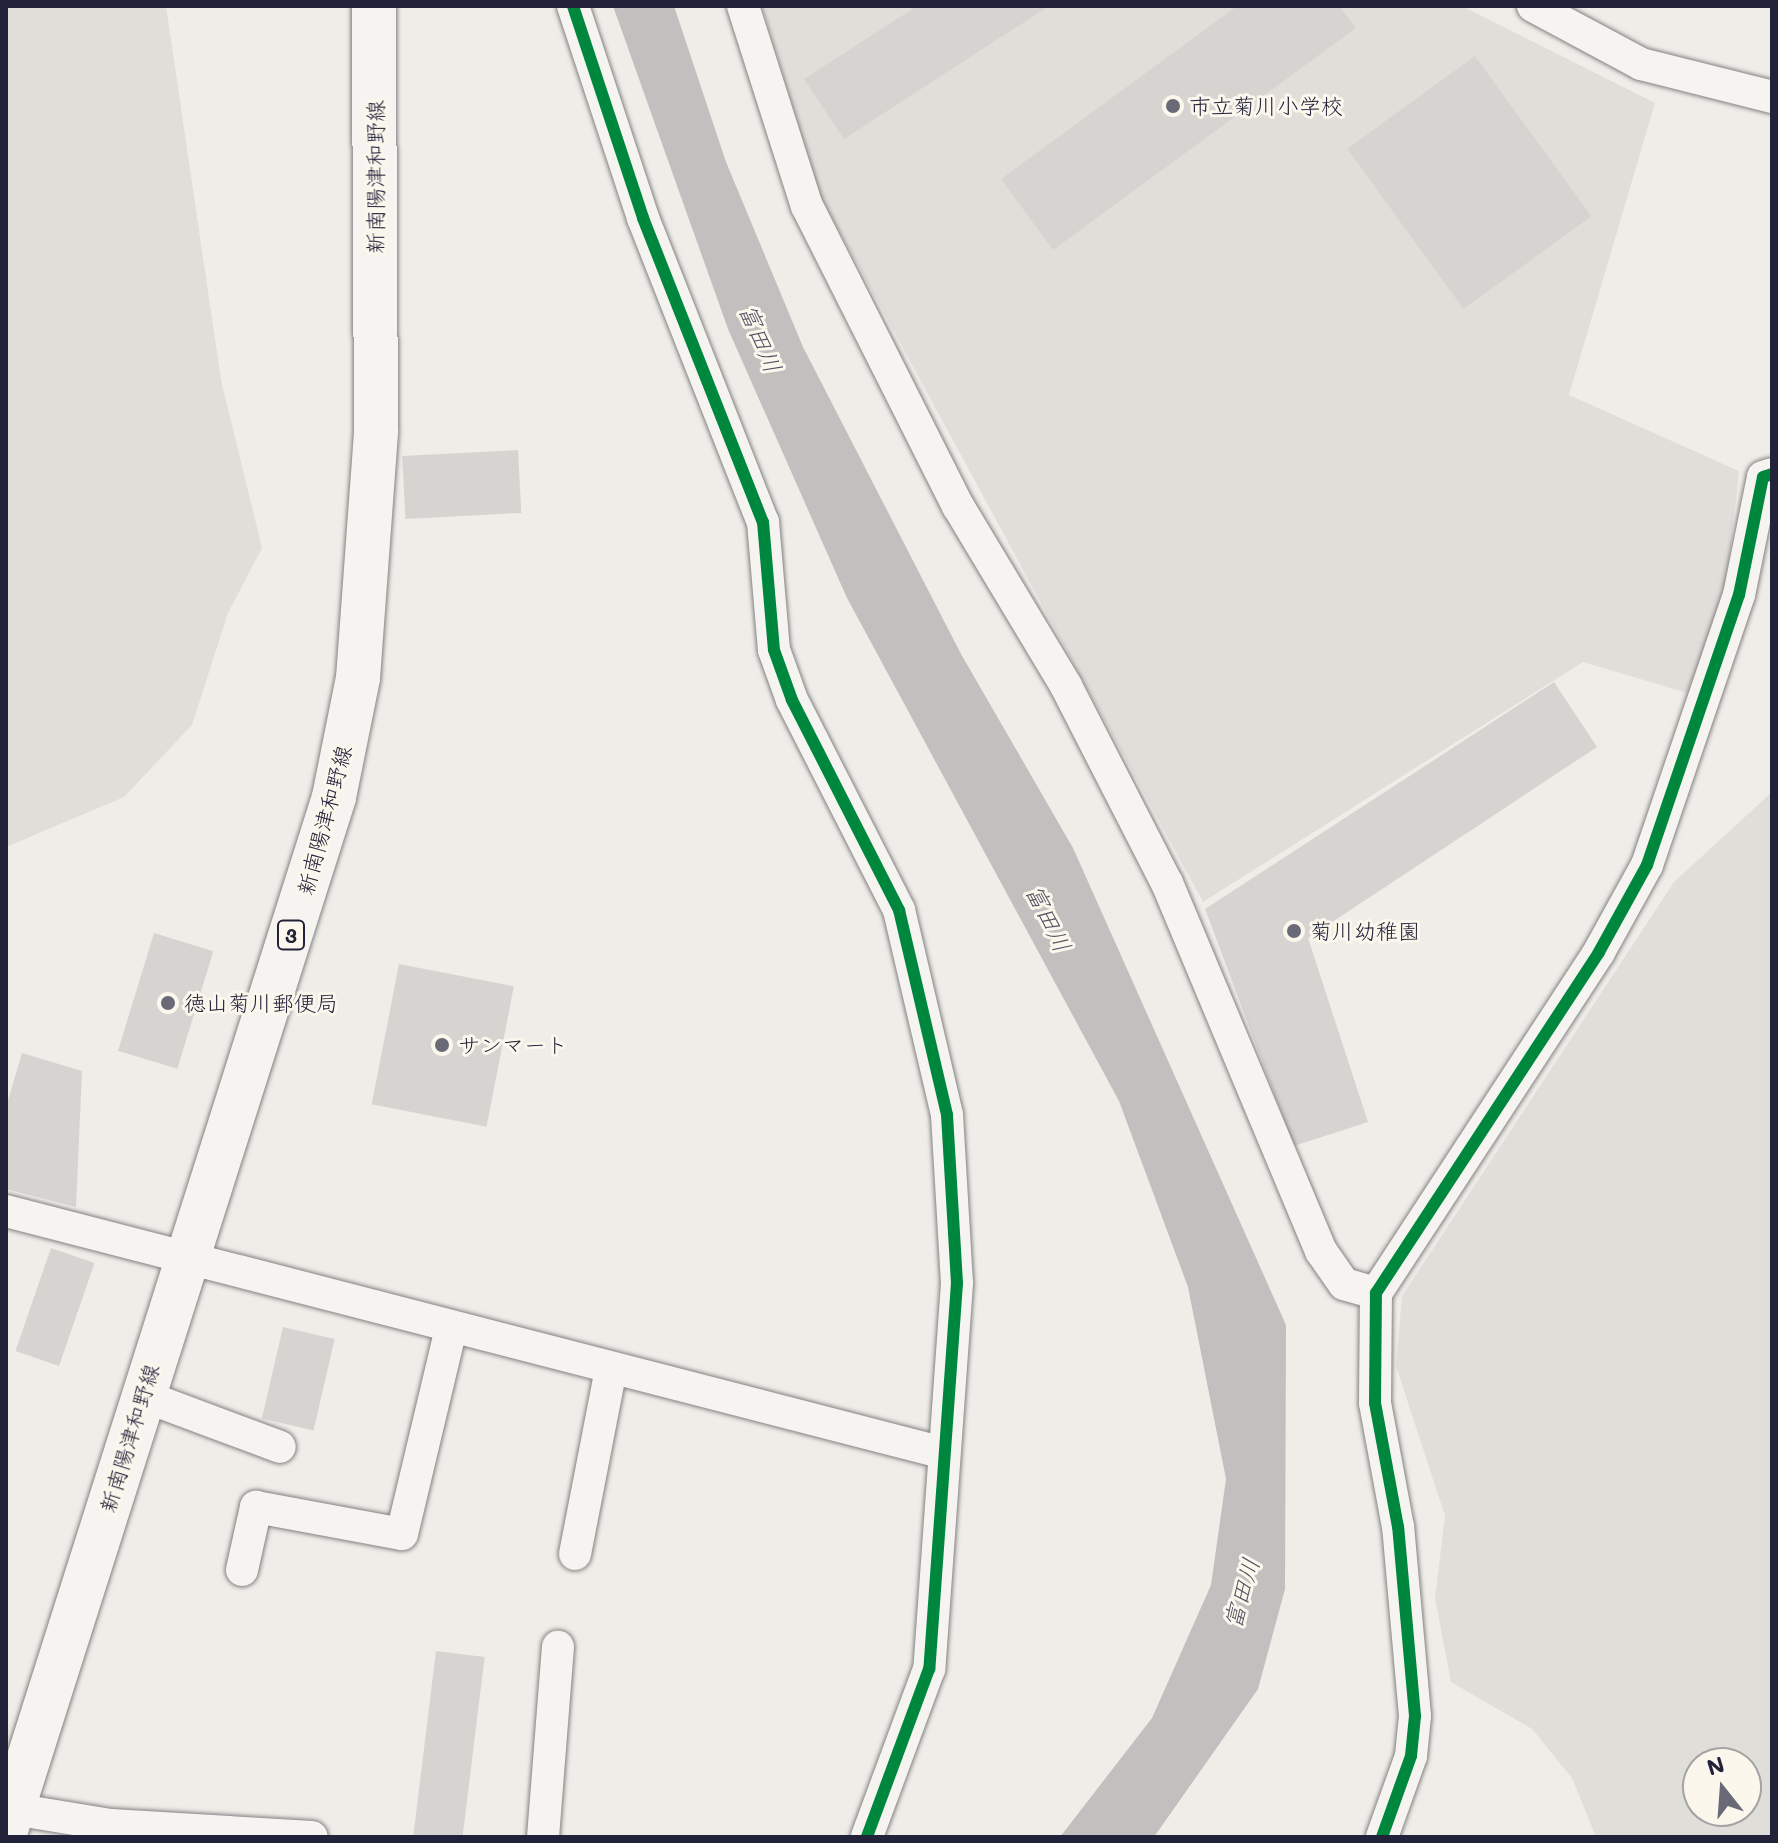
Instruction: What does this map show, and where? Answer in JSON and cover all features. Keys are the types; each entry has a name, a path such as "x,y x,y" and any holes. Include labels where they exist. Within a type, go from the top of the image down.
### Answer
{"main road":[{"name":"新南陽津和野線","path":"9,1820 141,1395 334,797 358,678 376,430 374,6"}],"street":[{"path":"573,6 643,218 763,522 774,650 899,910 927,1009 947,1115 957,1283 929,1669 867,1837"},
{"path":"743,6 807,206 958,506 1066,686 1167,883 1321,1251 1344,1284 1376,1293"},
{"path":"1533,6 1641,64 1772,97"},
{"path":"1382,1837 1411,1756 1415,1716 1398,1527 1375,1403 1376,1293 1599,952 1647,865 1739,595 1763,477 1772,474"},
{"path":"6,1211 451,1329 944,1453"},
{"path":"242,1570 256,1507 402,1534 451,1329"},
{"path":"575,1554 611,1369"},
{"path":"141,1395 280,1447"},
{"path":"543,1837 558,1647"},
{"path":"9,1820 312,1837"}],"shaded area":[{"path":"6,6 166,6 221,380 262,548 228,613 192,725 124,797 6,847"},
{"path":"762,6 1462,6 1655,103 1569,395 1739,471 1728,573 1691,694 1583,662 1203,902 820,195"},
{"path":"1772,792 1772,1837 1596,1837 1572,1778 1532,1729 1451,1682 1435,1598 1445,1516 1396,1366 1402,1296 1674,882"}],"water":[{"name":"富田川","path":"613,6 674,6 726,162 803,347 961,654 1073,848 1286,1325 1285,1589 1258,1689 1154,1837 1060,1837 1152,1718 1211,1585 1226,1479 1188,1287 1119,1101 847,598 728,329"}],"building":[{"path":"917,6 1049,6 844,139 804,79"},
{"path":"1237,6 1339,6 1356,28 1053,250 1001,179"},
{"path":"1475,56 1591,216 1464,309 1347,149"},
{"path":"518,450 521,513 405,519 402,456"},
{"path":"1554,682 1597,747 1308,938 1368,1122 1294,1146 1205,909"},
{"path":"154,933 213,951 177,1069 118,1051"},
{"name":"サンマート","path":"399,964 514,986 487,1127 372,1104"},
{"path":"22,1053 82,1071 76,1207 6,1189 6,1107"},
{"path":"51,1248 94,1263 59,1366 16,1351"},
{"path":"283,1327 335,1339 313,1431 262,1419"},
{"path":"436,1651 485,1657 463,1837 413,1836"}],"cycle path":[{"path":"573,6 643,218 763,522 774,650 792,700 899,910 947,1115 957,1283 929,1669 867,1837"},
{"path":"1382,1837 1411,1756 1415,1716 1398,1527 1375,1403 1376,1293 1599,952 1647,865 1739,595 1763,477 1772,474"}],"place":[{"name":"市立菊川小学校","path":"1173,106"},
{"name":"菊川幼稚園","path":"1294,931"},
{"name":"徳山菊川郵便局","path":"168,1003"},
{"name":"サンマート","path":"442,1045"}]}
